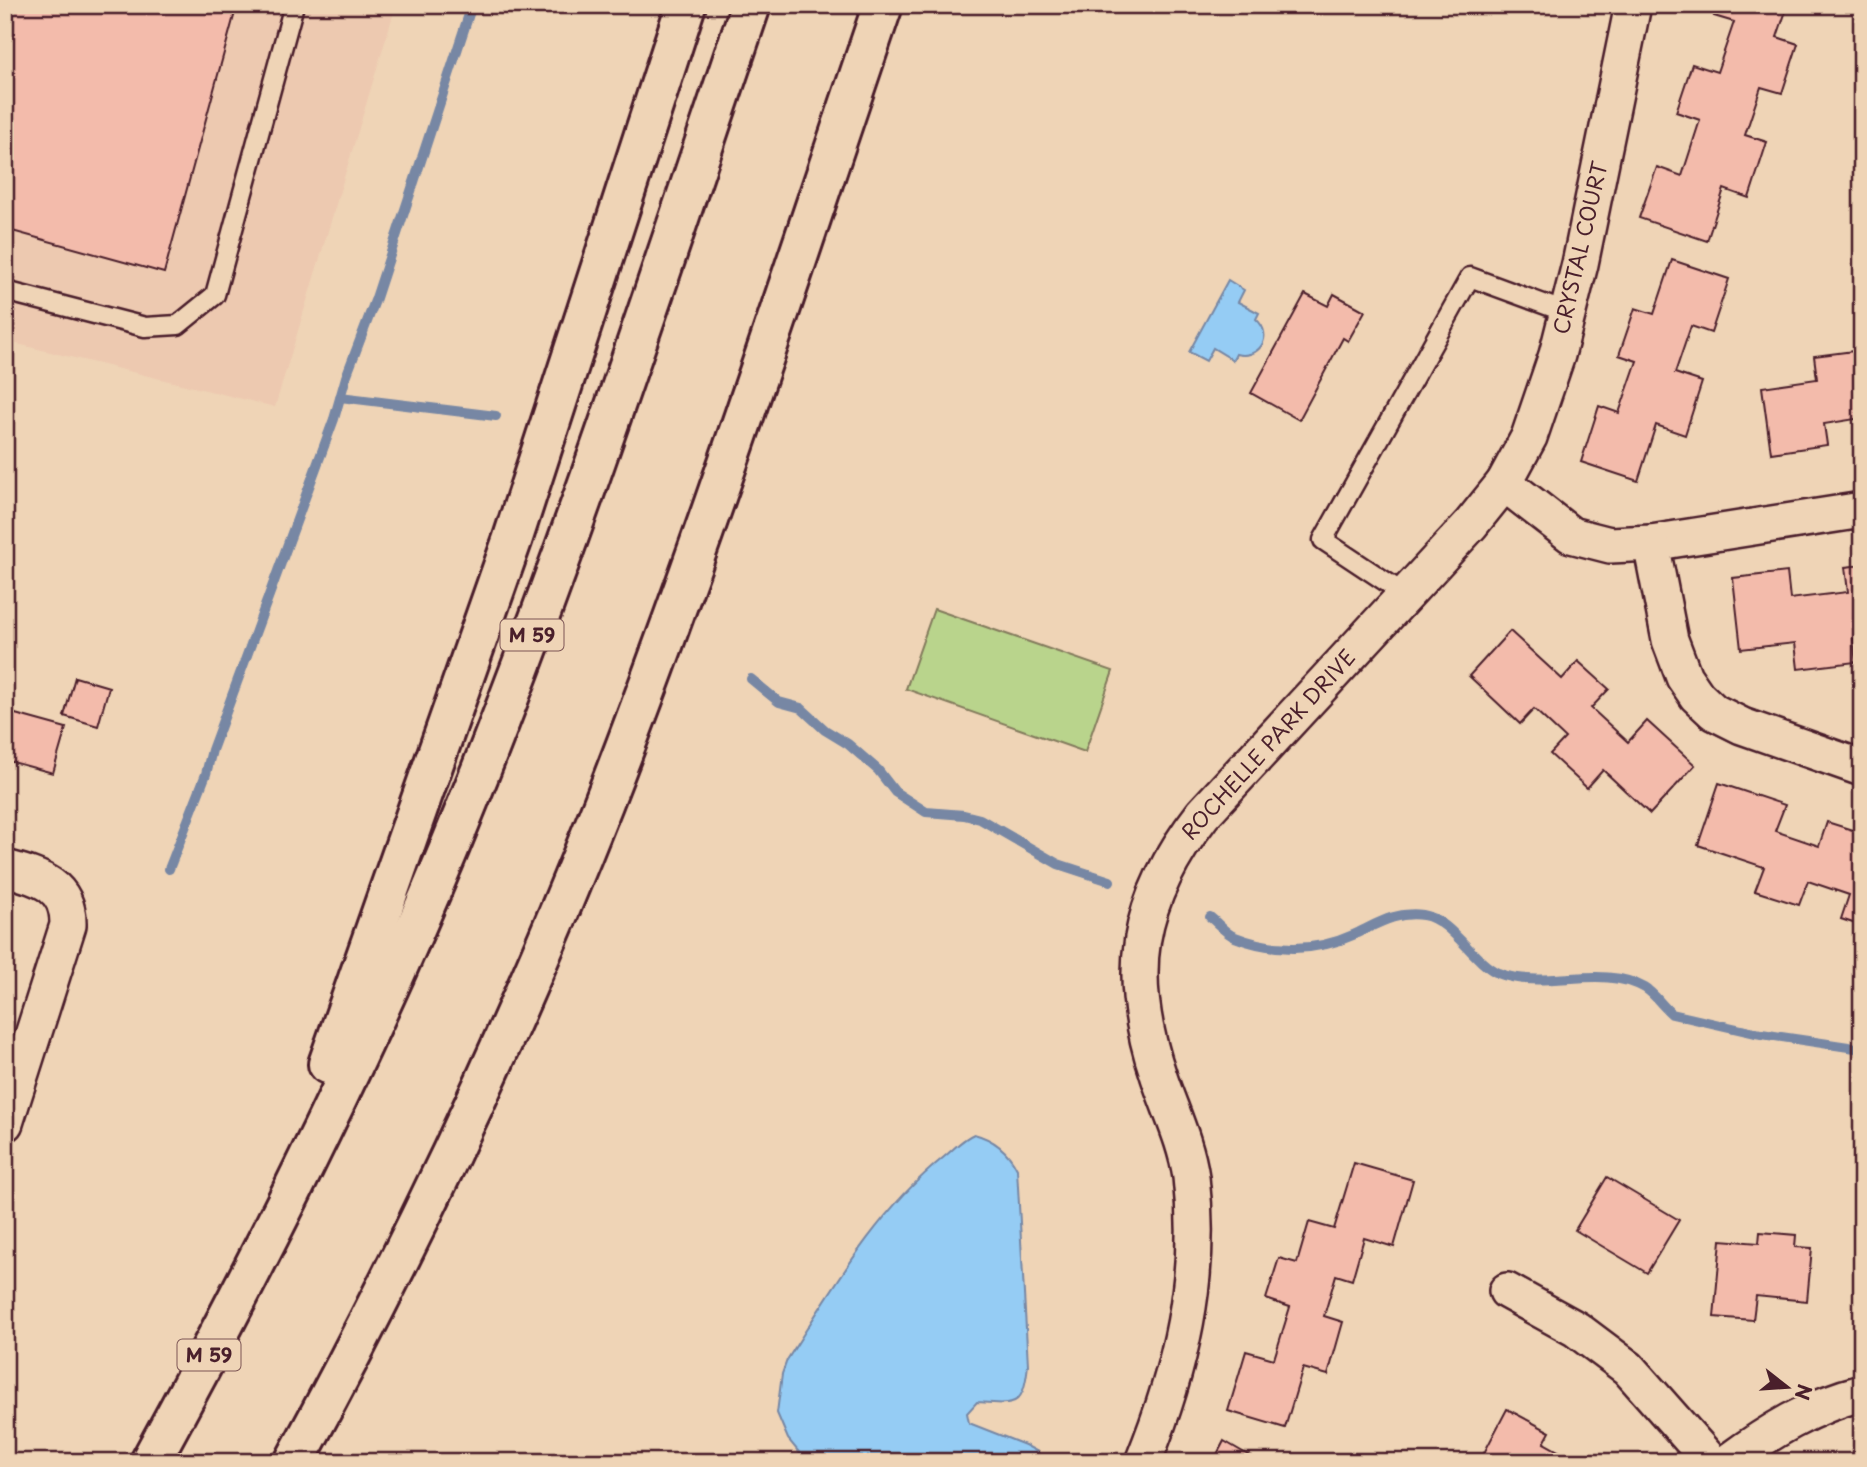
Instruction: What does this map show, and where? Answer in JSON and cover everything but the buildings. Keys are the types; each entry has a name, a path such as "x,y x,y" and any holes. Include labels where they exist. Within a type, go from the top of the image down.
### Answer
{"highway":[{"path":"264,1246 513,538 686,5"},
{"name":"M 59","path":"150,1462 264,1246 405,951 449,849 510,696 581,503 751,5"},
{"path":"294,1462 386,1289 441,1174 518,1006 601,808 715,496 883,5"}],"street":[{"name":"CRYSTAL COURT","path":"1504,483 1529,438 1557,355 1580,264 1633,5"},
{"path":"1504,483 1571,536 1610,545 1651,543 1862,510"},
{"name":"ROCHELLE PARK DRIVE","path":"1143,1462 1170,1390 1190,1300 1195,1256 1191,1175 1183,1139 1145,1032 1139,993 1139,958 1149,911 1164,871 1184,838 1203,814 1471,524 1504,483"},
{"path":"1651,543 1670,640 1684,677 1697,696 1714,712 1742,726 1862,768"},
{"path":"5,868 49,883 61,895 68,912 68,925 5,1123"},
{"path":"1507,1291 1576,1329 1628,1368 1711,1462"},
{"path":"1728,1462 1767,1434 1835,1400 1862,1393"}],"lane":[{"path":"5,290 145,327 178,325 215,295 294,5"},
{"path":"1406,595 1323,540 1470,277 1568,313"}],"shaded area":[{"path":"5,5 396,5 275,407 5,341"}],"green space":[{"path":"934,609 1113,671 1085,752 906,689"}],"water":[{"path":"1228,280 1244,290 1238,302 1259,313 1256,319 1262,326 1264,339 1257,350 1244,355 1236,354 1233,360 1213,348 1206,361 1189,352"},
{"path":"974,1134 999,1147 1017,1169 1028,1365 1024,1389 1016,1400 1009,1403 977,1402 967,1413 969,1423 1025,1445 1038,1452 1042,1462 807,1462 788,1439 777,1413 782,1374 787,1360 839,1278 877,1226 920,1178 962,1141"}],"waterway":[{"path":"169,869 334,419 472,5"},
{"path":"340,397 496,416"},
{"path":"751,679 779,702 801,708 878,770 895,792 926,812 980,819 1058,864 1110,881"},
{"path":"1210,917 1235,937 1264,945 1294,948 1339,941 1395,917 1423,915 1443,924 1480,960 1498,973 1516,978 1592,977 1628,981 1645,988 1672,1014 1755,1033 1862,1049"}]}
